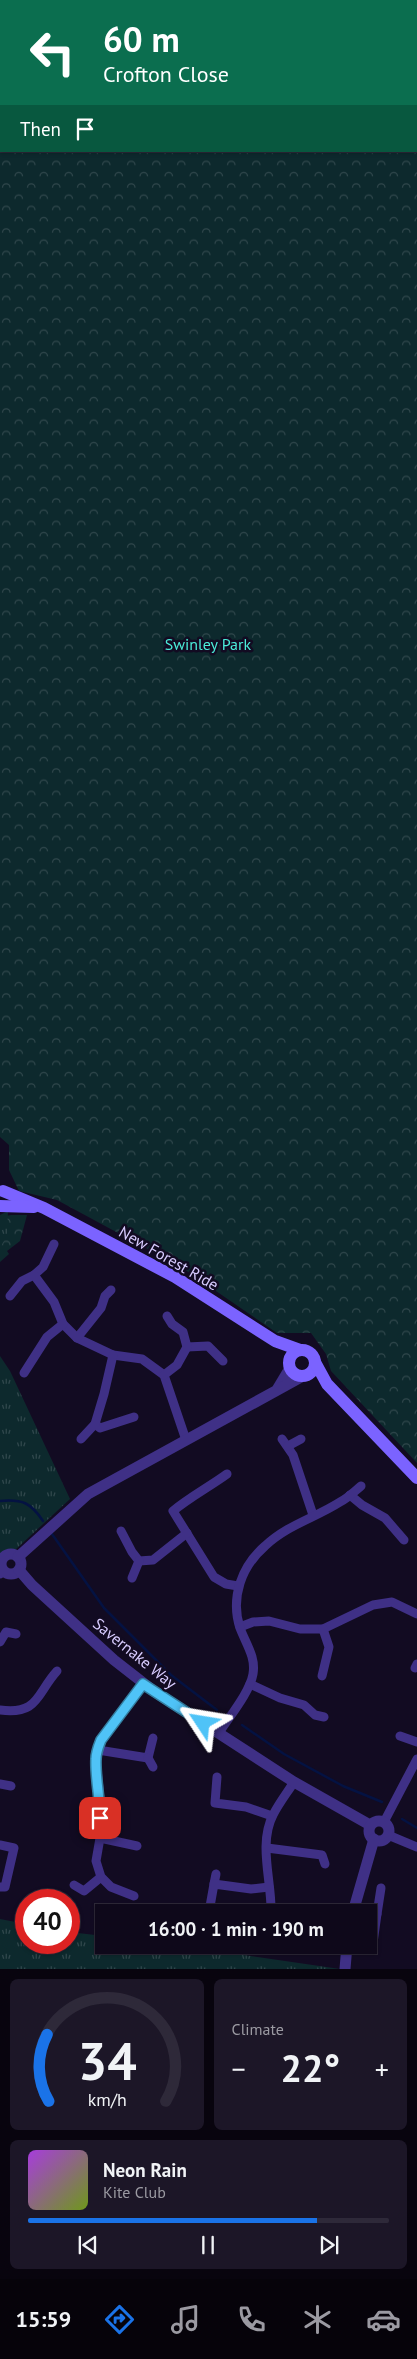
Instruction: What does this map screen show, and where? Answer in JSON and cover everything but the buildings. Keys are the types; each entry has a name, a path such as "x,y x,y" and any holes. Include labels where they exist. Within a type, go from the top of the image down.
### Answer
{"main road":[{"name":"New Forest Ride","path":"44,1208 0,1205 2,1188 44,1208 175,1277 275,1341 308,1351 327,1384 417,1478"},
{"name":"New Forest Ride","path":"275,1341 289,1367 295,1374 327,1384"},
{"path":"289,1367 292,1354 300,1350"},
{"path":"303,1376 313,1369 315,1362"}],"street":[{"path":"10,1296 22,1281 34,1275 43,1267 54,1244"},
{"path":"34,1275 54,1302 63,1324 77,1338 113,1355 142,1359 164,1375 186,1440"},
{"path":"77,1338 101,1308 105,1296 111,1290"},
{"path":"164,1375 177,1365 187,1347 183,1332 172,1324 167,1316"},
{"path":"24,1373 47,1336 63,1324"},
{"path":"187,1347 208,1346 223,1360"},
{"path":"81,1439 95,1424 113,1355"},
{"path":"278,1388 289,1367"},
{"path":"18,1557 88,1494 278,1388 303,1376"},
{"path":"95,1424 100,1428 134,1417"},
{"path":"300,1439 285,1442 313,1515"},
{"path":"227,1474 194,1494 173,1511 214,1577 226,1584 238,1586"},
{"path":"219,1733 250,1684 254,1663 240,1627 236,1605 238,1586 248,1565 265,1545 294,1525 341,1502 361,1486"},
{"path":"350,1495 362,1506 384,1518 404,1540"},
{"path":"121,1531 132,1552 139,1560 153,1560 187,1533"},
{"path":"10,1554 18,1557 21,1564 19,1570 10,1574 2,1572 0,1564 4,1557 10,1554"},
{"path":"132,1578 139,1560"},
{"name":"Savernake Way","path":"19,1570 32,1585 143,1684 294,1782 370,1825"},
{"path":"240,1627 253,1622 269,1621 300,1629 323,1630 374,1605 392,1602 417,1614"},
{"path":"0,1642 4,1628 16,1634"},
{"path":"322,1676 329,1647 323,1630"},
{"path":"0,1710 11,1711 28,1708 46,1688 49,1679 57,1671"},
{"path":"134,1896 111,1887 101,1877 96,1861 100,1838 100,1798 96,1759 101,1740 143,1684"},
{"path":"250,1684 280,1698 304,1705 317,1719"},
{"path":"400,1736 417,1742"},
{"path":"153,1738 148,1758 153,1767"},
{"path":"98,1750 148,1758"},
{"path":"384,1822 417,1759"},
{"path":"217,1777 214,1805 246,1807 272,1816"},
{"path":"271,1904 268,1886 267,1848 272,1816 294,1782"},
{"path":"0,1784 11,1786"},
{"path":"378,1820 384,1822 388,1826 388,1835 380,1841 374,1839 370,1835 370,1825 378,1820"},
{"path":"388,1835 417,1847"},
{"path":"100,1838 137,1846"},
{"path":"365,1904 374,1839"},
{"path":"0,1845 14,1848 5,1887 0,1887"},
{"path":"267,1848 322,1855 325,1864"},
{"path":"210,1904 216,1874"},
{"path":"74,1885 84,1891 101,1877"},
{"path":"214,1884 251,1889 268,1886"},
{"path":"370,1904 381,1888"},
{"path":"345,1969 346,1954"}],"green space":[{"name":"Swinley Park","path":"0,152 417,152 417,1463 331,1371 326,1354 311,1333 277,1333 181,1267 57,1200 19,1191 9,1170 9,1145 0,1137"},
{"path":"8,1211 7,1235 0,1248 0,1215"},
{"path":"27,1215 20,1241 7,1251 9,1254 0,1262 0,1217"},
{"path":"0,1356 10,1371 70,1499 0,1564"},
{"path":"0,1919 15,1922 15,1954 80,1954 80,1933 95,1935 95,1954 236,1954 340,1969 0,1969"}],"waterway":[{"path":"0,1501 15,1501 26,1504 43,1521"},
{"path":"52,1534 104,1608 171,1675 217,1710"},
{"path":"242,1725 284,1754 343,1786 382,1802"},
{"path":"402,1819 417,1828"}],"route":[{"path":"100,1818 96,1759 101,1740 143,1684 203,1723"}]}
